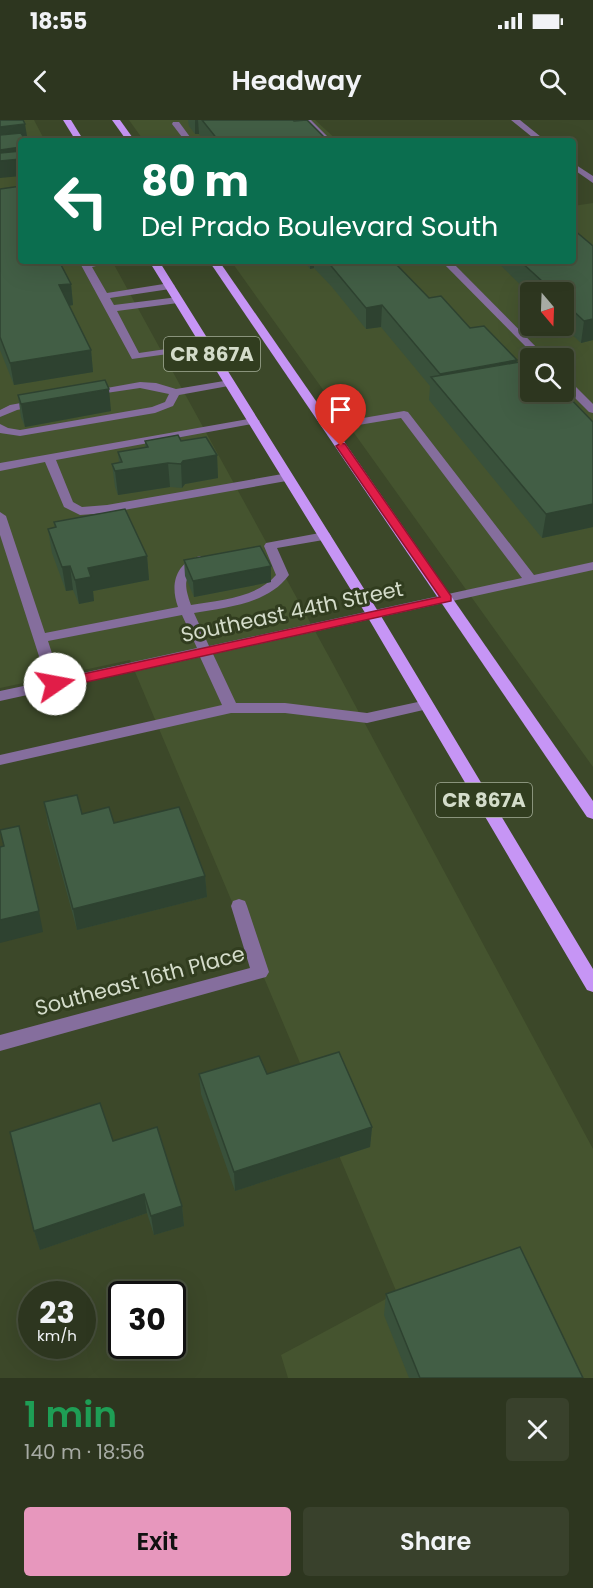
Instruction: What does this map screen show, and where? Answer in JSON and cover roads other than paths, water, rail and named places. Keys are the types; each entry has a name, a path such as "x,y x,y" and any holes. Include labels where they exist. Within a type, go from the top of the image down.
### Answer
{"main road":[{"path":"67,120 78,138"},
{"path":"116,120 129,138"},
{"name":"CR 867A","path":"156,264 374,616 593,985"},
{"name":"CR 867A","path":"216,264 593,813"}],"street":[{"path":"307,120 325,138"},
{"path":"515,120 538,138"},
{"path":"176,124 187,138"},
{"path":"576,167 593,180"},
{"path":"92,264 86,265 136,357 207,346"},
{"path":"449,264 532,348"},
{"path":"104,296 170,286"},
{"path":"109,309 178,300"},
{"path":"83,395 140,385 156,386 175,392 230,382"},
{"path":"574,391 593,410"},
{"path":"0,427 20,433 155,410 169,404 175,392"},
{"path":"0,414 15,407 49,401"},
{"path":"328,427 404,414 531,580"},
{"path":"0,467 254,421"},
{"path":"49,458 68,504 80,511 107,509 288,477"},
{"path":"0,516 55,684"},
{"path":"40,638 253,596 278,582 283,575 265,547 325,536"},
{"path":"213,557 195,562 181,577 178,586 186,610 231,708"},
{"name":"Southeast 44th Street","path":"0,696 374,616 593,566"},
{"path":"0,760 231,708 285,708 367,718 427,705"},
{"name":"Southeast 16th Place","path":"0,1043 260,972 239,906"}]}
